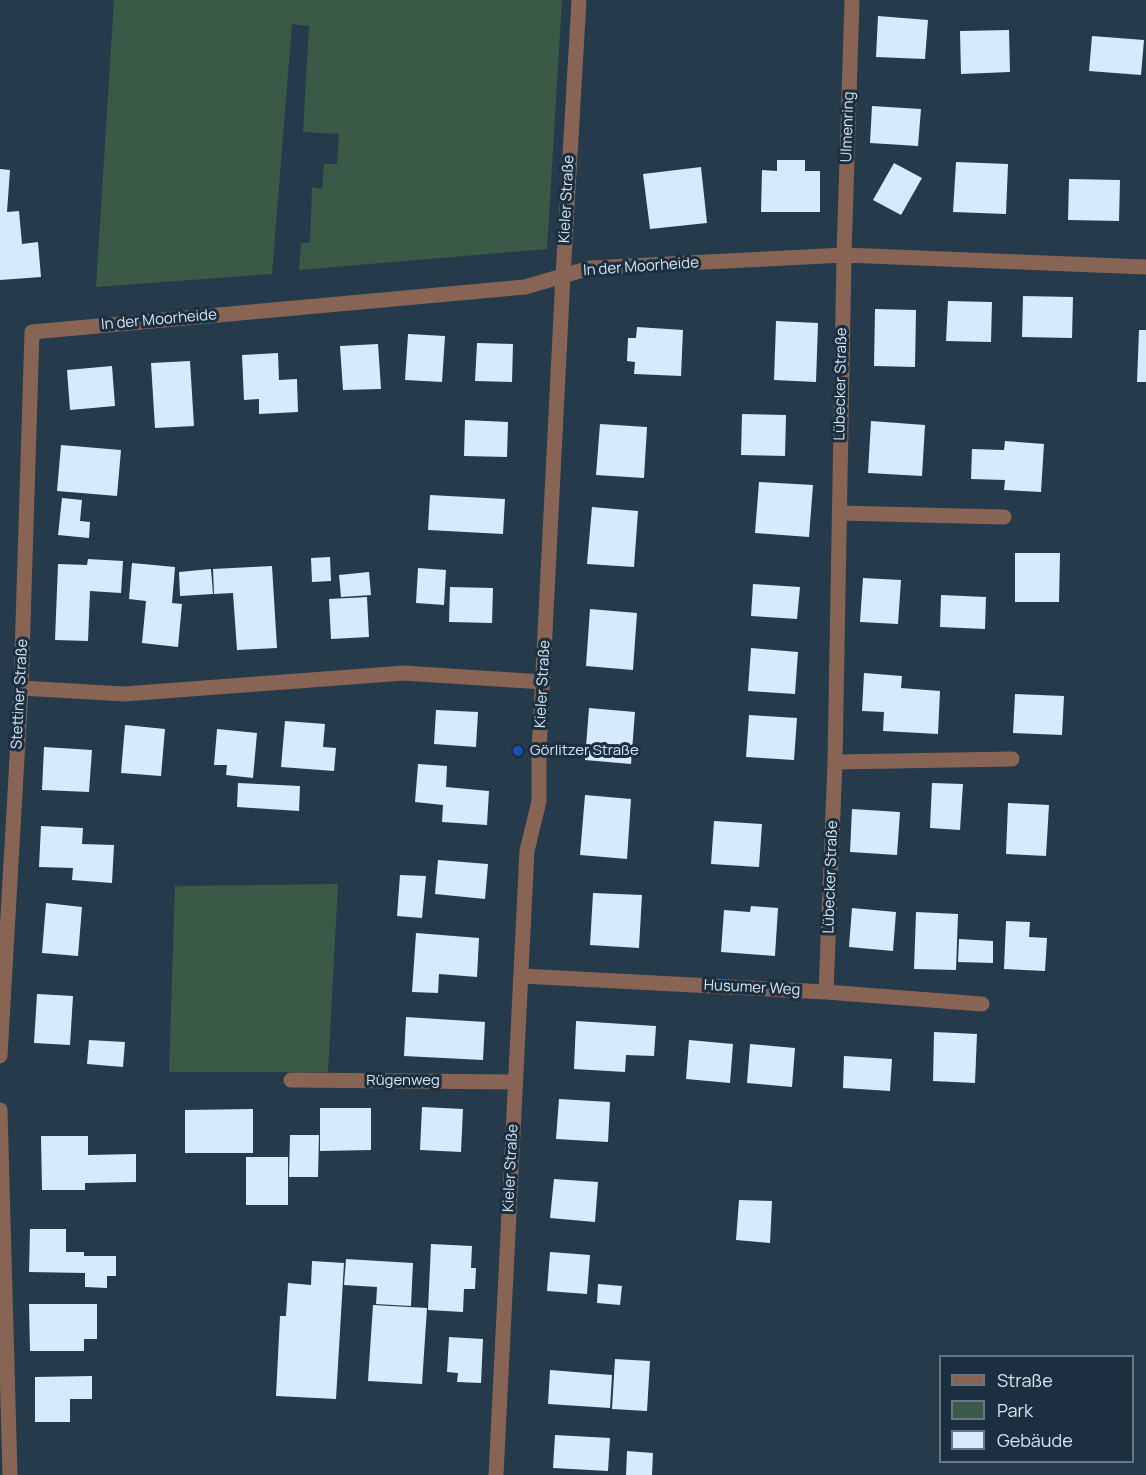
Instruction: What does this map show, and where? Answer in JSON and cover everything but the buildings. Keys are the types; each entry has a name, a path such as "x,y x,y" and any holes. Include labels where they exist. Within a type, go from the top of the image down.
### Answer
{"street":[{"name":"Kieler Straße","path":"496,1475 527,851 539,801 539,751 579,0"},
{"name":"Ulmenring","path":"844,255 852,0"},
{"name":"In der Moorheide","path":"32,332 525,287 590,268 844,255 1146,267"},
{"name":"Lübecker Straße","path":"826,992 835,762 844,255"},
{"name":"Stettiner Straße","path":"0,1056 21,688 32,332"},
{"path":"839,513 1004,517"},
{"path":"21,688 124,694 404,673 543,682"},
{"path":"835,762 1012,759"},
{"name":"Husumer Weg","path":"522,976 826,992 982,1004"},
{"name":"Rügenweg","path":"291,1080 515,1082"},
{"path":"0,1110 10,1475"}],"green space":[{"path":"114,0 562,0 547,249 299,270 301,243 310,243 312,187 322,189 324,164 337,164 339,134 303,132 309,26 292,24 272,274 96,287"},
{"path":"338,884 328,1072 169,1072 175,886"}],"place":[{"name":"Görlitzer Straße","path":"518,751"}]}
